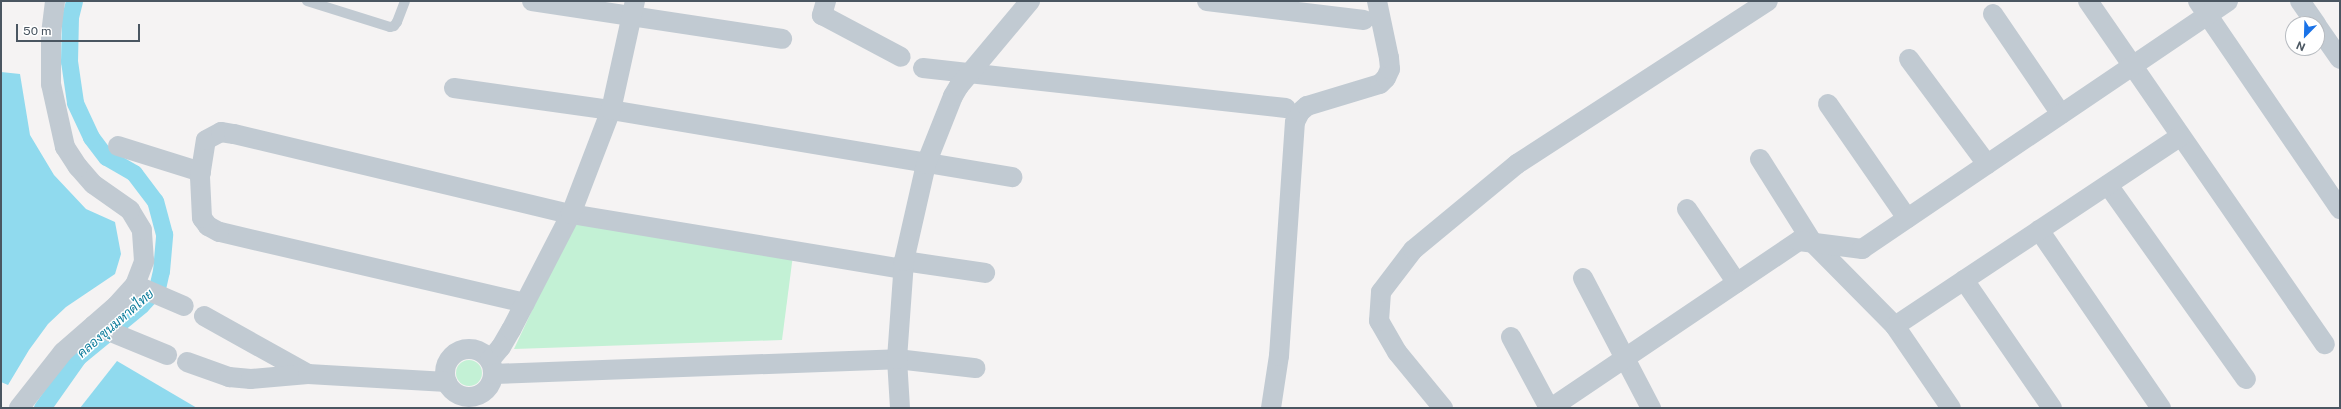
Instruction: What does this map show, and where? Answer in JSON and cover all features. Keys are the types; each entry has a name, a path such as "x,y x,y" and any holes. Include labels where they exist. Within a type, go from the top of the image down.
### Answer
{"street":[{"path":"19,408 63,352 99,327 116,306 139,287 144,261 142,230 130,210 93,184 78,167 65,147 58,122 51,84 50,34 55,1"},
{"path":"532,1 634,9 782,39"},
{"path":"826,1 822,15 901,57"},
{"path":"900,408 896,359 904,265 926,164 953,96 970,72 1030,1"},
{"path":"1207,1 1364,20"},
{"path":"1271,408 1280,356 1295,122 1300,112 1307,106 1380,84 1386,78 1390,69 1389,58 1377,1"},
{"path":"1443,408 1397,352 1379,321 1381,292 1413,250 1518,164 1768,1"},
{"path":"2088,1 2326,344"},
{"path":"1511,338 1550,408 1800,241 1862,248 2133,66 2203,8 2228,1"},
{"path":"2300,1 2310,16"},
{"path":"2203,8 2340,209"},
{"path":"187,362 229,377 251,379 308,374 464,396 477,395 488,387 491,367 571,214 612,110 634,9"},
{"path":"1993,14 2061,114"},
{"path":"2325,38 2340,60"},
{"path":"1909,58 1987,164"},
{"path":"923,68 1286,108"},
{"path":"454,88 612,110 926,164 1012,177"},
{"path":"1828,104 1907,218"},
{"path":"525,303 219,232 208,226 202,218 201,172 206,140 221,132 234,134 571,214 904,265 985,273"},
{"path":"1895,326 2181,136"},
{"path":"118,146 201,172"},
{"path":"1760,159 1813,242 1895,326 1951,408"},
{"path":"2108,185 2246,379"},
{"path":"1687,209 1737,283"},
{"path":"2039,230 2161,408"},
{"path":"1583,278 1651,408"},
{"path":"1964,280 2052,408"},
{"path":"139,287 180,304"},
{"path":"204,316 308,374"},
{"path":"99,327 167,355"},
{"path":"454,394 447,364 458,351 476,350 484,354 491,367"},
{"path":"491,367 896,359 975,368"}],"lane":[{"path":"307,1 390,27 394,26 397,22 405,1"}],"green space":[{"path":"573,223 793,255 782,340 514,349"},
{"path":"469,360 478,364 482,373 478,382 469,386 460,382 456,373 460,364"}],"water":[{"path":"1,72 20,74 30,135 54,175 86,209 115,222 121,254 115,274 66,307 48,324 29,350 8,385 1,382"},
{"path":"117,361 197,408 80,408"}],"waterway":[{"name":"คลองขุนมหาดไทย","path":"42,408 78,357 141,305 157,288 161,271 164,234 155,201 134,173 106,157 91,137 75,102 69,61 70,17 74,1"}]}
